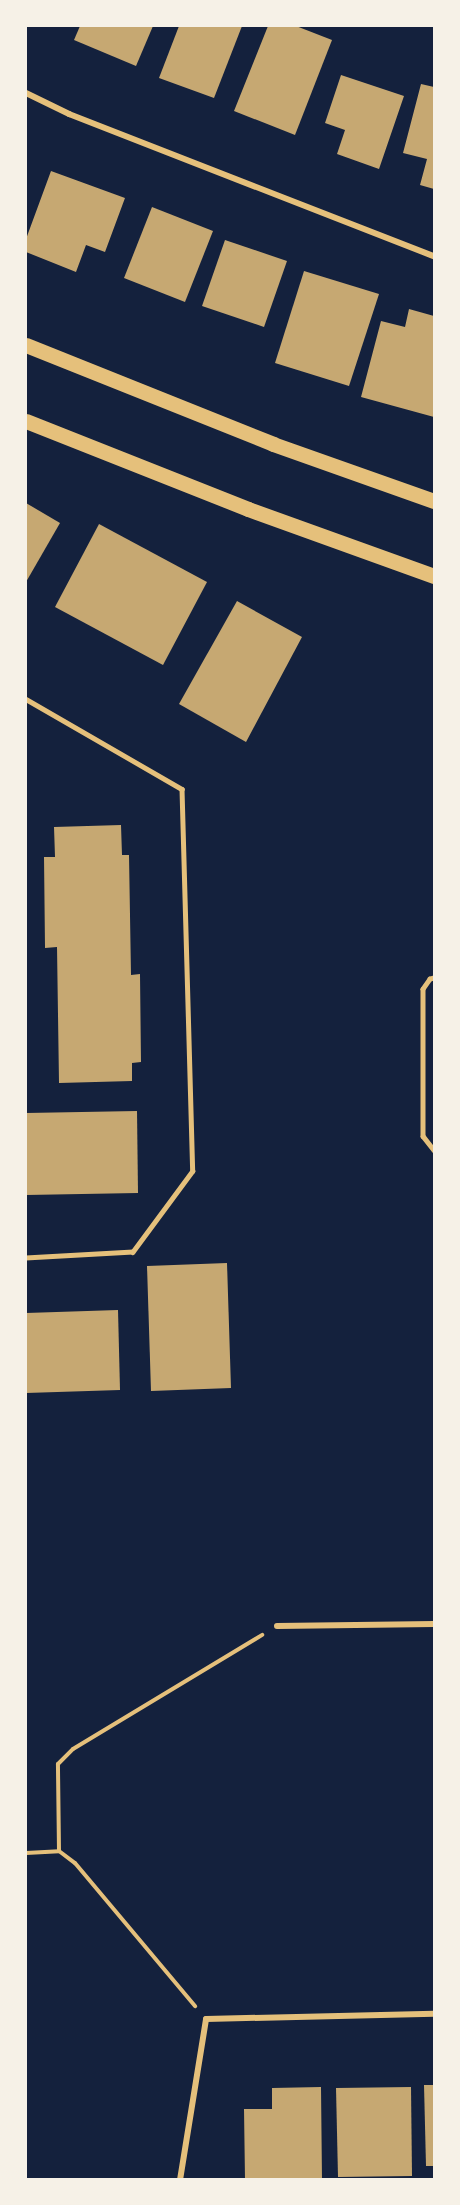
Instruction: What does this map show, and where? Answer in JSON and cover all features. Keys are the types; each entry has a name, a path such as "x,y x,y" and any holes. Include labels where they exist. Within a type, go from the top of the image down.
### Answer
{"main road":[{"path":"26,345 273,444 435,501"},
{"path":"26,421 248,509 435,576"}],"street":[{"path":"26,93 69,114 435,256"},
{"path":"277,1626 435,1624"},
{"path":"180,2180 206,2019 435,2014"}],"lane":[{"path":"26,699 182,789 193,1171 133,1252 26,1258"},
{"path":"435,978 430,979 423,989 423,1136 435,1150"}],"path":[{"path":"59,1851 58,1764 73,1749 277,1626"},
{"path":"26,1853 59,1851 75,1863 206,2019"}],"building":[{"path":"80,26 153,26 136,66 74,40"},
{"path":"179,26 242,26 214,98 159,78"},
{"path":"268,26 296,26 332,40 295,135 234,111"},
{"path":"341,75 404,96 379,169 337,154 345,130 325,123"},
{"path":"421,84 434,87 434,189 420,185 427,159 403,153"},
{"path":"51,171 125,198 105,252 86,245 76,272 26,252 26,239"},
{"path":"152,207 213,231 185,302 124,278"},
{"path":"225,240 287,261 264,327 202,306"},
{"path":"304,271 379,294 349,386 275,363"},
{"path":"409,309 434,316 434,417 361,397 381,321 405,327"},
{"path":"26,503 60,523 26,582"},
{"path":"99,524 207,582 163,665 55,607"},
{"path":"237,601 302,637 246,742 179,704"},
{"path":"121,825 122,855 129,855 131,975 140,974 141,1062 132,1063 132,1081 59,1083 57,947 45,948 44,857 55,857 54,827"},
{"path":"137,1111 138,1193 26,1195 26,1113"},
{"path":"227,1263 231,1388 151,1391 147,1266"},
{"path":"118,1310 120,1390 26,1393 26,1313"},
{"path":"424,2085 434,2085 434,2166 426,2166"},
{"path":"321,2087 322,2180 245,2180 244,2109 272,2109 272,2088"},
{"path":"411,2087 412,2176 338,2177 336,2088"}]}
